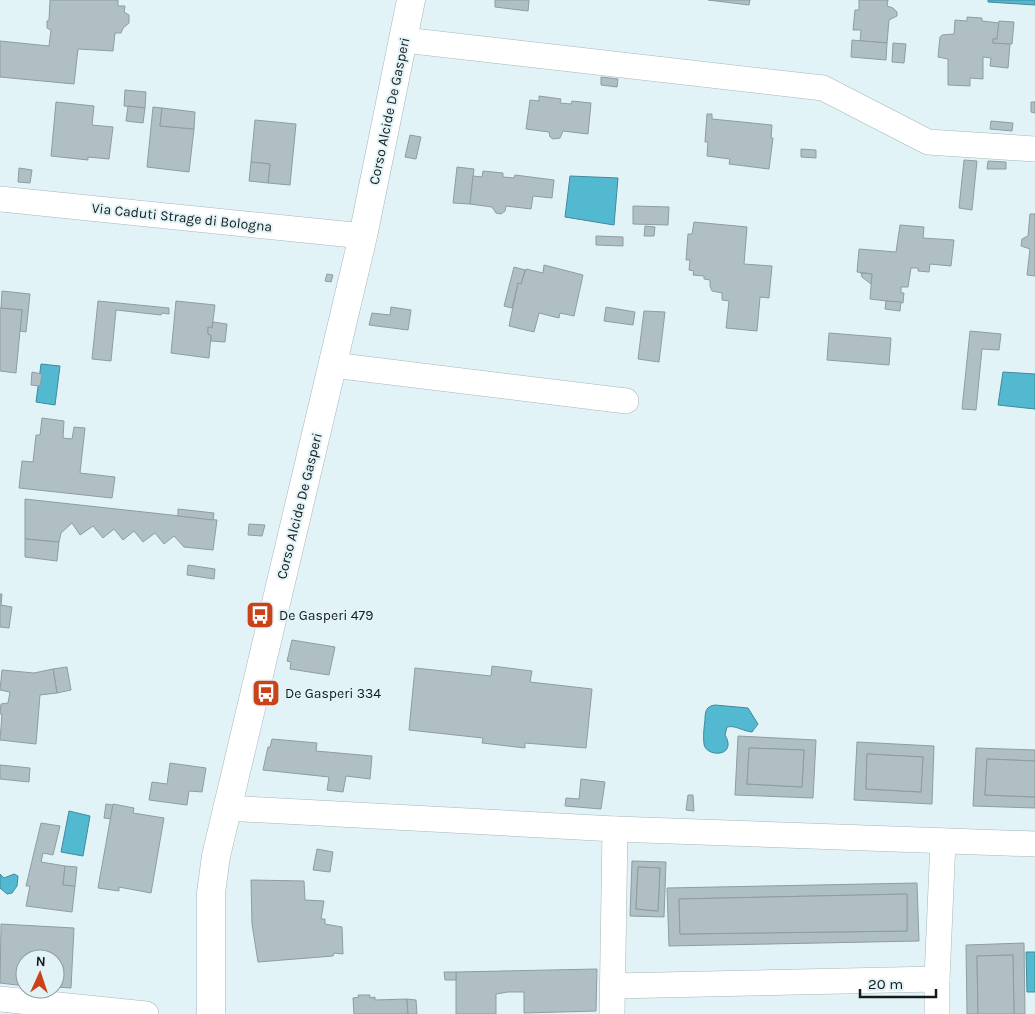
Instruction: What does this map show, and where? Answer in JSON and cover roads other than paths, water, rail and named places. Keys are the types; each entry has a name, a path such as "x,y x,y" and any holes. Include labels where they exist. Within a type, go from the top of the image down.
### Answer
{"street":[{"name":"Corso Alcide De Gasperi","path":"211,1014 211,893 216,856 363,236 411,0"},
{"path":"404,40 824,88 928,142 1035,149"},
{"name":"Via Caduti Strage di Bologna","path":"0,199 363,236"},
{"path":"333,364 626,401"},
{"path":"226,808 615,828 943,842 1035,844"},
{"path":"612,1014 615,828"},
{"path":"937,1014 943,842"},
{"path":"613,986 937,980"},
{"path":"0,1000 146,1014"}],"water":[{"path":"988,0 1035,0 1035,5 988,2"},
{"path":"570,176 618,178 614,225 565,217"},
{"path":"41,364 60,366 55,405 36,402"},
{"path":"1003,372 1035,374 1035,409 998,405"},
{"path":"715,705 748,708 758,724 752,732 727,727 725,735 728,742 727,748 720,753 710,752 704,744 706,712 708,708"},
{"path":"69,811 90,816 83,856 61,852"},
{"path":"0,874 4,878 14,874 18,876 17,886 12,893 7,894 0,888"},
{"path":"1026,952 1035,952 1035,992 1027,992"}],"place":[{"name":"De Gasperi 479","path":"260,615"},
{"name":"De Gasperi 334","path":"266,693"}]}
